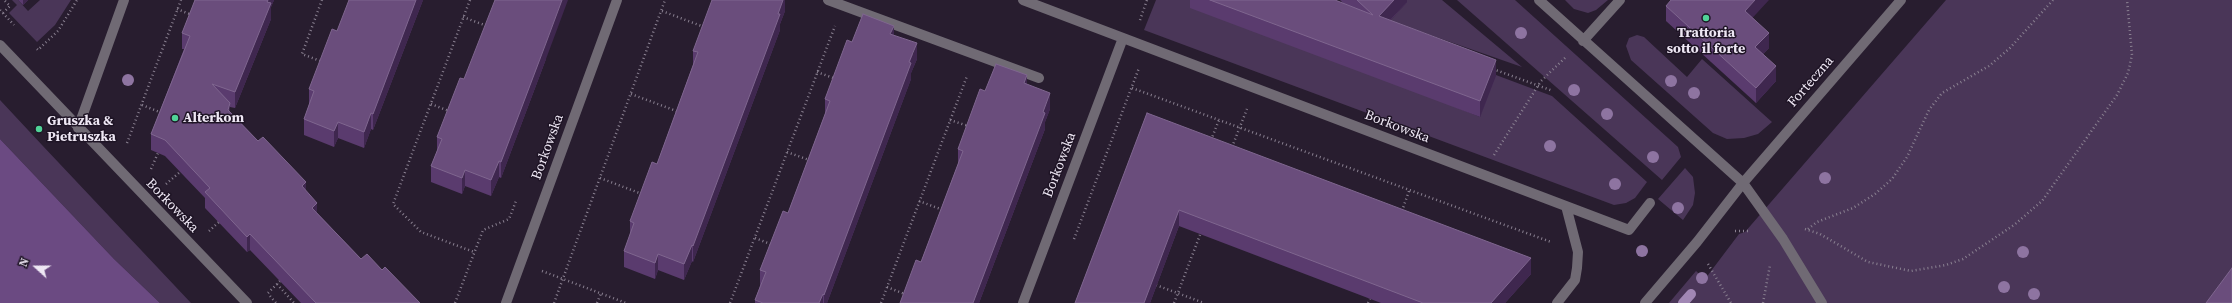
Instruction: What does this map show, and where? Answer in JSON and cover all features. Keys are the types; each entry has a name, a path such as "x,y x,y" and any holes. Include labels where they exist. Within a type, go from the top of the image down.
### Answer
{"street":[{"path":"78,128 124,0"},
{"name":"Borkowska","path":"506,303 617,0"},
{"path":"828,0 1039,78"},
{"name":"Borkowska","path":"1023,0 1629,230 1650,203"},
{"path":"1539,0 1743,183 1783,239 1822,303"},
{"path":"1583,41 1620,0"},
{"name":"Forteczna","path":"1645,303 1697,242 1743,183 1901,0"},
{"name":"Borkowska","path":"1023,303 1123,38"},
{"name":"Borkowska","path":"0,45 247,303"},
{"path":"1557,303 1575,280 1578,252 1566,206"}],"path":[{"path":"3,13 10,6 4,0"},
{"path":"33,45 38,50 58,31 77,0"},
{"path":"132,149 127,144 181,0"},
{"path":"322,0 302,54 325,63"},
{"path":"470,0 393,204 421,232 474,252"},
{"path":"554,303 666,0"},
{"path":"1808,229 1818,222 1853,208 1875,194 1892,178 1907,157 1929,110 1942,93 1989,66 2010,48 2053,0"},
{"path":"1799,229 1808,229 1868,262 1911,270 1946,265 1963,259 2014,225 2042,201 2117,95 2128,73 2132,55 2127,0"},
{"path":"730,303 842,5"},
{"path":"177,9 195,16"},
{"path":"0,10 18,29"},
{"path":"662,11 708,28"},
{"path":"463,17 490,27"},
{"path":"1482,174 1538,86 1583,41"},
{"path":"1073,244 1147,47"},
{"path":"881,303 975,55"},
{"path":"1487,66 1553,91"},
{"path":"817,72 836,79 839,76"},
{"path":"1132,88 1578,252"},
{"path":"1230,153 1255,88"},
{"path":"631,94 682,113"},
{"path":"430,104 452,112"},
{"path":"142,105 166,114"},
{"path":"950,120 970,127 973,125"},
{"path":"1209,145 1218,120"},
{"path":"787,152 813,161"},
{"path":"151,169 158,153"},
{"path":"146,164 156,174"},
{"path":"166,185 180,172"},
{"path":"600,178 645,195"},
{"path":"161,180 171,190"},
{"path":"1400,216 1409,191"},
{"path":"455,303 483,230 509,219 518,197"},
{"path":"919,201 946,211"},
{"path":"209,231 218,222"},
{"path":"204,225 214,237"},
{"path":"1734,231 1747,231 1753,233"},
{"path":"1174,303 1200,235"},
{"path":"755,238 776,246"},
{"path":"1710,259 1708,263 1731,303"},
{"path":"1763,303 1771,268 1770,262"},
{"path":"521,263 626,303"},
{"path":"270,291 280,281"},
{"path":"277,284 294,303"},
{"path":"1156,285 1204,303"},
{"path":"887,287 909,295"},
{"path":"262,288 276,303"},
{"path":"597,303 601,293"},
{"path":"1368,303 1370,299"}],"shaded area":[{"path":"12,0 18,0 28,11 40,0 71,0 55,25 37,42 9,13 17,5"},
{"path":"1156,0 1193,0 1480,117 1496,75 1552,96 1647,182 1635,198 1626,203 1614,205 1144,30"},
{"path":"1405,0 1442,0 1522,67 1390,21 1407,2"},
{"path":"1457,0 1515,0 1678,147 1681,157 1662,180"},
{"path":"1565,0 1608,0 1596,10 1588,13 1574,9"},
{"path":"1946,0 2232,0 2232,303 1669,303 1696,271 1705,279 1739,234 1745,232"},
{"path":"1637,35 1644,37 1687,77 1702,59 1772,122 1758,134 1744,138 1727,139 1713,133 1631,60 1626,46 1629,38"},
{"path":"0,100 191,303 160,303 114,259 0,139"},
{"path":"0,139 114,259 160,303 0,303"},
{"path":"1685,168 1693,177 1695,193 1693,205 1683,220 1658,199"}],"building":[{"path":"195,0 268,0 267,2 271,3 235,92 212,84 230,103 228,110 258,141 263,137 306,182 302,186 317,203 312,208 361,259 367,254 382,270 385,267 420,303 316,303 250,234 247,237 205,192 210,188 165,140 151,134 190,36 182,33"},
{"path":"349,0 416,0 373,114 371,113 364,132 338,122 334,131 304,119 314,91 309,89 332,29 337,31"},
{"path":"495,0 562,0 501,162 499,161 491,180 465,170 462,178 431,166 442,139 437,137 460,78 464,79"},
{"path":"712,0 783,0 778,14 780,14 693,246 692,245 684,264 658,254 655,263 624,251 634,223 630,221 652,162 657,164 698,52 693,51"},
{"path":"1210,0 1335,0 1373,15 1357,0 1394,0 1379,16 1496,60 1480,101"},
{"path":"1671,0 1755,0 1745,11 1769,33 1755,47 1776,66 1756,88 1666,6"},
{"path":"863,14 894,26 890,34 917,43 909,62 911,63 824,295 823,294 819,303 763,303 755,300 766,272 760,270 783,211 788,213 830,101 825,99 847,40 852,42"},
{"path":"996,64 1027,75 1024,83 1050,93 1043,112 1045,113 973,303 900,303 916,260 921,262 963,151 958,149 980,89 985,91"},
{"path":"1147,113 1531,258 1491,303 1423,303 1179,210 1144,303 1075,303"},
{"path":"2232,268 2232,303 2206,303"}],"waterway":[{"path":"1683,303 1691,294"}],"place":[{"name":"Trattoria sotto il forte","path":"1706,18"},
{"name":"Alterkom","path":"175,118"},
{"name":"Gruszka & Pietruszka","path":"39,129"}]}
